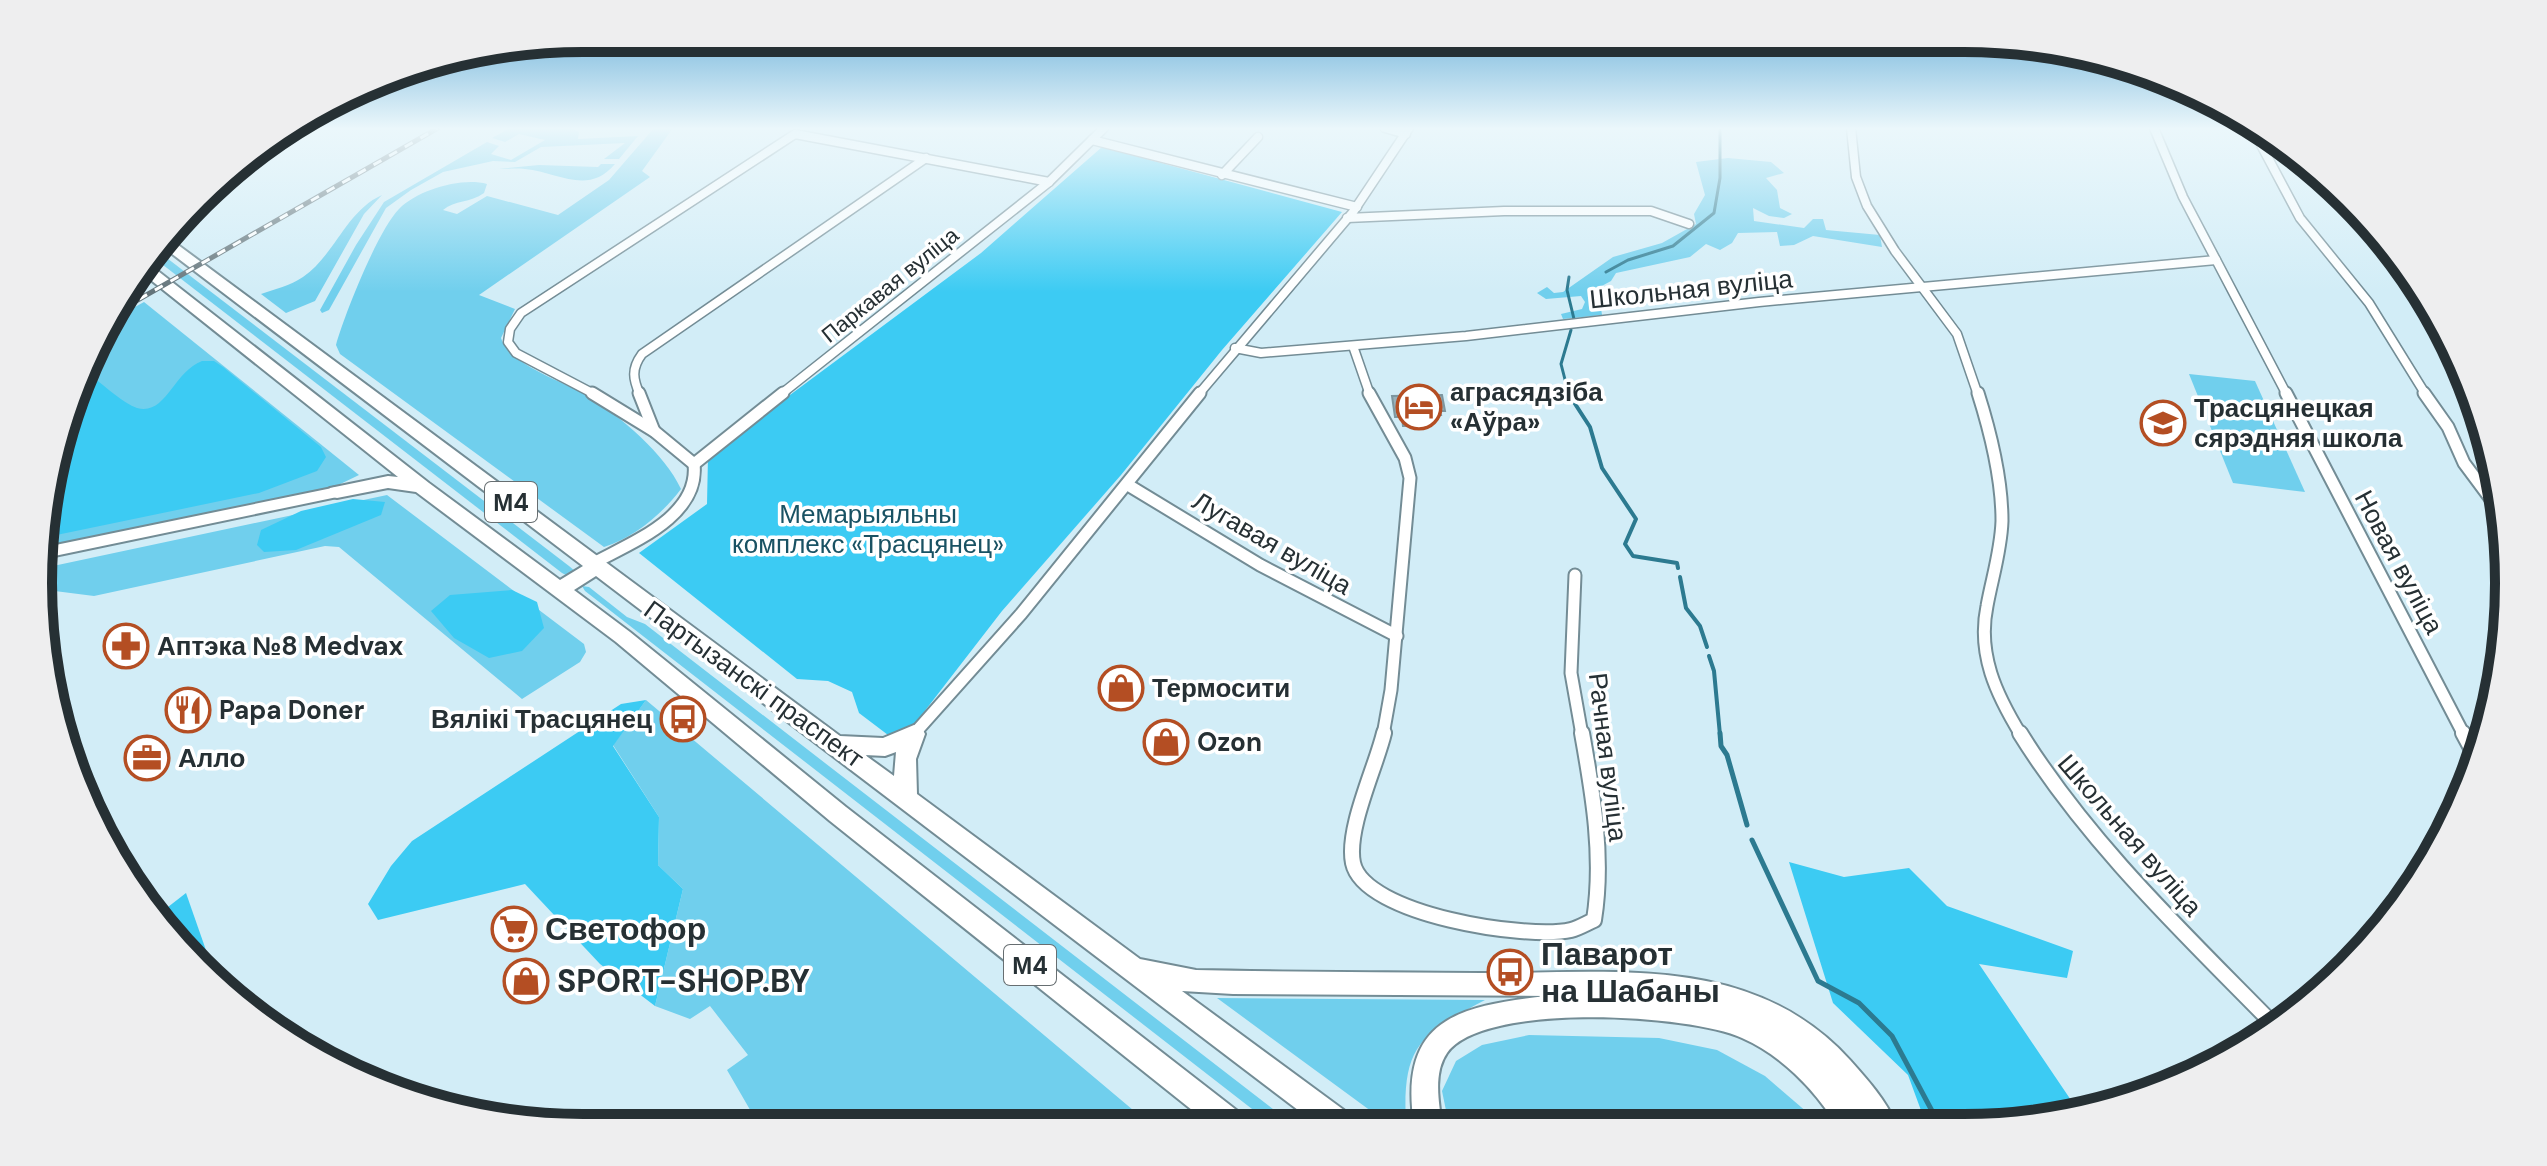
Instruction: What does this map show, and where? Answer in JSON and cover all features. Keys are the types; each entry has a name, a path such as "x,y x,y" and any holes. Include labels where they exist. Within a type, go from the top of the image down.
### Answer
{"highway":[{"name":"Партызанскі праспект","path":"172,247 1326,1114"},
{"name":"Партызанскі праспект","path":"152,273 422,487 560,589 705,703 838,814 1219,1114"},
{"path":"337,492 369,468 373,448"},
{"path":"337,492 398,481 422,487"},
{"path":"560,589 594,565"},
{"path":"835,744 885,747 914,734"},
{"path":"906,797 905,759 914,734"},
{"path":"1132,967 1196,982 1629,986 1710,992 1770,1013 1816,1043 1855,1085 1875,1114"},
{"path":"1426,1114 1422,1090 1430,1058 1447,1034 1479,1018 1564,1007 1690,1010 1749,1027 1794,1054 1830,1089 1846,1114"}],"street":[{"path":"594,565 663,520 686,500 696,478 694,464 654,431 516,353 508,342 510,329 521,313 721,182"},
{"path":"654,431 634,381 634,365 642,354 891,182"},
{"name":"Паркавая вуліца","path":"694,464 1048,182"},
{"path":"1253,182 1357,207"},
{"path":"914,734 1021,614 1128,485 1235,348 1357,207 1373,182"},
{"name":"Школьная вуліца","path":"1858,182 1921,287 1960,341 2001,486 2000,547 1985,613 1984,648 1994,683 2043,770 2082,821 2131,877 2268,1018"},
{"name":"Новая вуліца","path":"2177,182 2470,745"},
{"path":"2281,182 2300,218 2369,303 2404,364 2448,427 2464,463 2487,494"},
{"path":"1347,218 1504,211 1651,211 1689,224"},
{"path":"1921,287 2216,260"},
{"name":"Школьная вуліца","path":"1353,346 1921,287"},
{"path":"1235,348 1261,353 1353,346 1372,402 1409,470 1397,636"},
{"name":"Лугавая вуліца","path":"1128,485 1260,565 1397,636"},
{"path":"53,552 337,492"},
{"name":"Рачная вуліца","path":"1397,636 1388,714 1355,827 1353,863 1362,881 1423,914 1519,931 1571,930 1594,920 1598,894 1594,797 1571,673 1575,575"}],"shaded area":[{"path":"418,182 424,182 386,208 329,310 322,313 320,310 356,245 384,202"},
{"path":"479,182 487,184 484,193 443,210 457,214 487,196 558,215 605,182 642,182 479,295 515,309 501,338 506,348 526,365 588,396 614,414 653,450 681,489 647,524 604,547 340,354 336,345 381,235 399,209 417,196 453,184"},
{"path":"1702,182 1770,182 1777,190 1780,208 1792,214 1784,218 1769,216 1753,208 1754,221 1804,228 1813,219 1823,219 1826,230 1880,235 1882,247 1813,236 1794,245 1780,246 1777,232 1738,233 1732,243 1720,250 1706,244 1690,257 1616,273 1611,281 1598,288 1602,315 1563,319 1561,314 1582,309 1585,302 1581,296 1546,299 1537,293 1547,287 1554,293 1563,292 1613,257 1662,243 1696,224 1694,214 1705,195"},
{"path":"382,195 364,214 315,301 286,313 261,294 288,285 314,268 359,211"},
{"path":"165,256 576,572 568,576 160,263 162,260"},
{"path":"144,302 359,475 330,489 53,545 62,479 80,412 92,380 126,312"},
{"path":"2189,374 2255,381 2305,492 2233,483"},
{"path":"387,495 584,644 586,652 580,662 522,699 339,547 325,546 94,596 52,591 52,566"},
{"path":"582,586 589,587 627,617 645,624 1279,1114 1259,1114"},
{"path":"646,700 1138,1114 752,1114 727,1070 748,1055 710,1006 690,1019 655,1006 683,889 658,865 659,817 613,745"},
{"path":"1217,998 1485,1000 1444,1023 1419,1046 1407,1077 1406,1114 1375,1114"},
{"path":"1529,1035 1659,1038 1717,1050 1765,1076 1809,1114 1447,1114 1442,1091 1456,1061 1482,1045"}],"green space":[{"name":"Мемарыяльны комплекс «Трасцянец»","path":"1062,182 1233,182 1342,212 1002,611 917,721 904,734 892,738 859,713 852,692 828,681 797,679 639,553 707,504 708,456 981,253"},
{"path":"202,361 214,361 321,447 326,457 317,471 259,493 54,535 70,446 93,378 126,402 147,409 163,400 192,367"},
{"path":"353,499 385,502 381,515 296,550 264,552 257,545 261,530 301,511"},
{"path":"512,590 537,602 544,628 522,651 489,658 454,638 431,611 450,595"},
{"path":"646,700 613,746 659,817 658,865 683,889 655,1006 600,964 525,884 378,920 368,904 391,866 412,841 621,704"},
{"path":"1789,862 1844,877 1909,868 1947,906 2073,951 2067,978 1979,964 2073,1103 1999,1113 1922,1114 1908,1075 1833,1003"},
{"path":"186,893 209,959 184,933 165,909"}],"building":[{"name":"аграсядзіба «Аўра»","path":"1442,395 1445,411 1440,411 1441,415 1415,415 1417,426 1403,426 1402,417 1395,417 1392,396"}],"waterway":[{"path":"1606,272 1628,260 1673,246 1714,213 1719,182"},
{"path":"1569,277 1567,290 1574,319"},
{"path":"1569,394 1561,364 1571,330"},
{"path":"1569,394 1590,427 1602,468 1636,519 1625,544 1633,556 1677,563 1678,568"},
{"path":"1680,577 1686,608 1700,626 1707,647"},
{"path":"1709,656 1714,671 1720,735"},
{"path":"1720,733 1721,746 1727,755 1747,825"},
{"path":"1752,840 1818,981 1859,1003 1892,1036 1934,1114"}],"railway":[{"path":"131,304 343,182"}],"place":[{"name":"аграсядзіба «Аўра»","path":"1419,407"},
{"name":"Трасцянецкая сярэдняя школа","path":"2163,423"},
{"name":"Аптэка №8 Medvax","path":"126,646"},
{"name":"Термосити","path":"1121,688"},
{"name":"Papa Doner","path":"188,710"},
{"name":"Вялікі Трасцянец","path":"683,719"},
{"name":"Ozon","path":"1166,742"},
{"name":"Алло","path":"147,758"},
{"name":"Светофор","path":"514,929"},
{"name":"Паварот на Шабаны","path":"1510,972"},
{"name":"SPORT-SHOP.BY","path":"526,981"}]}
